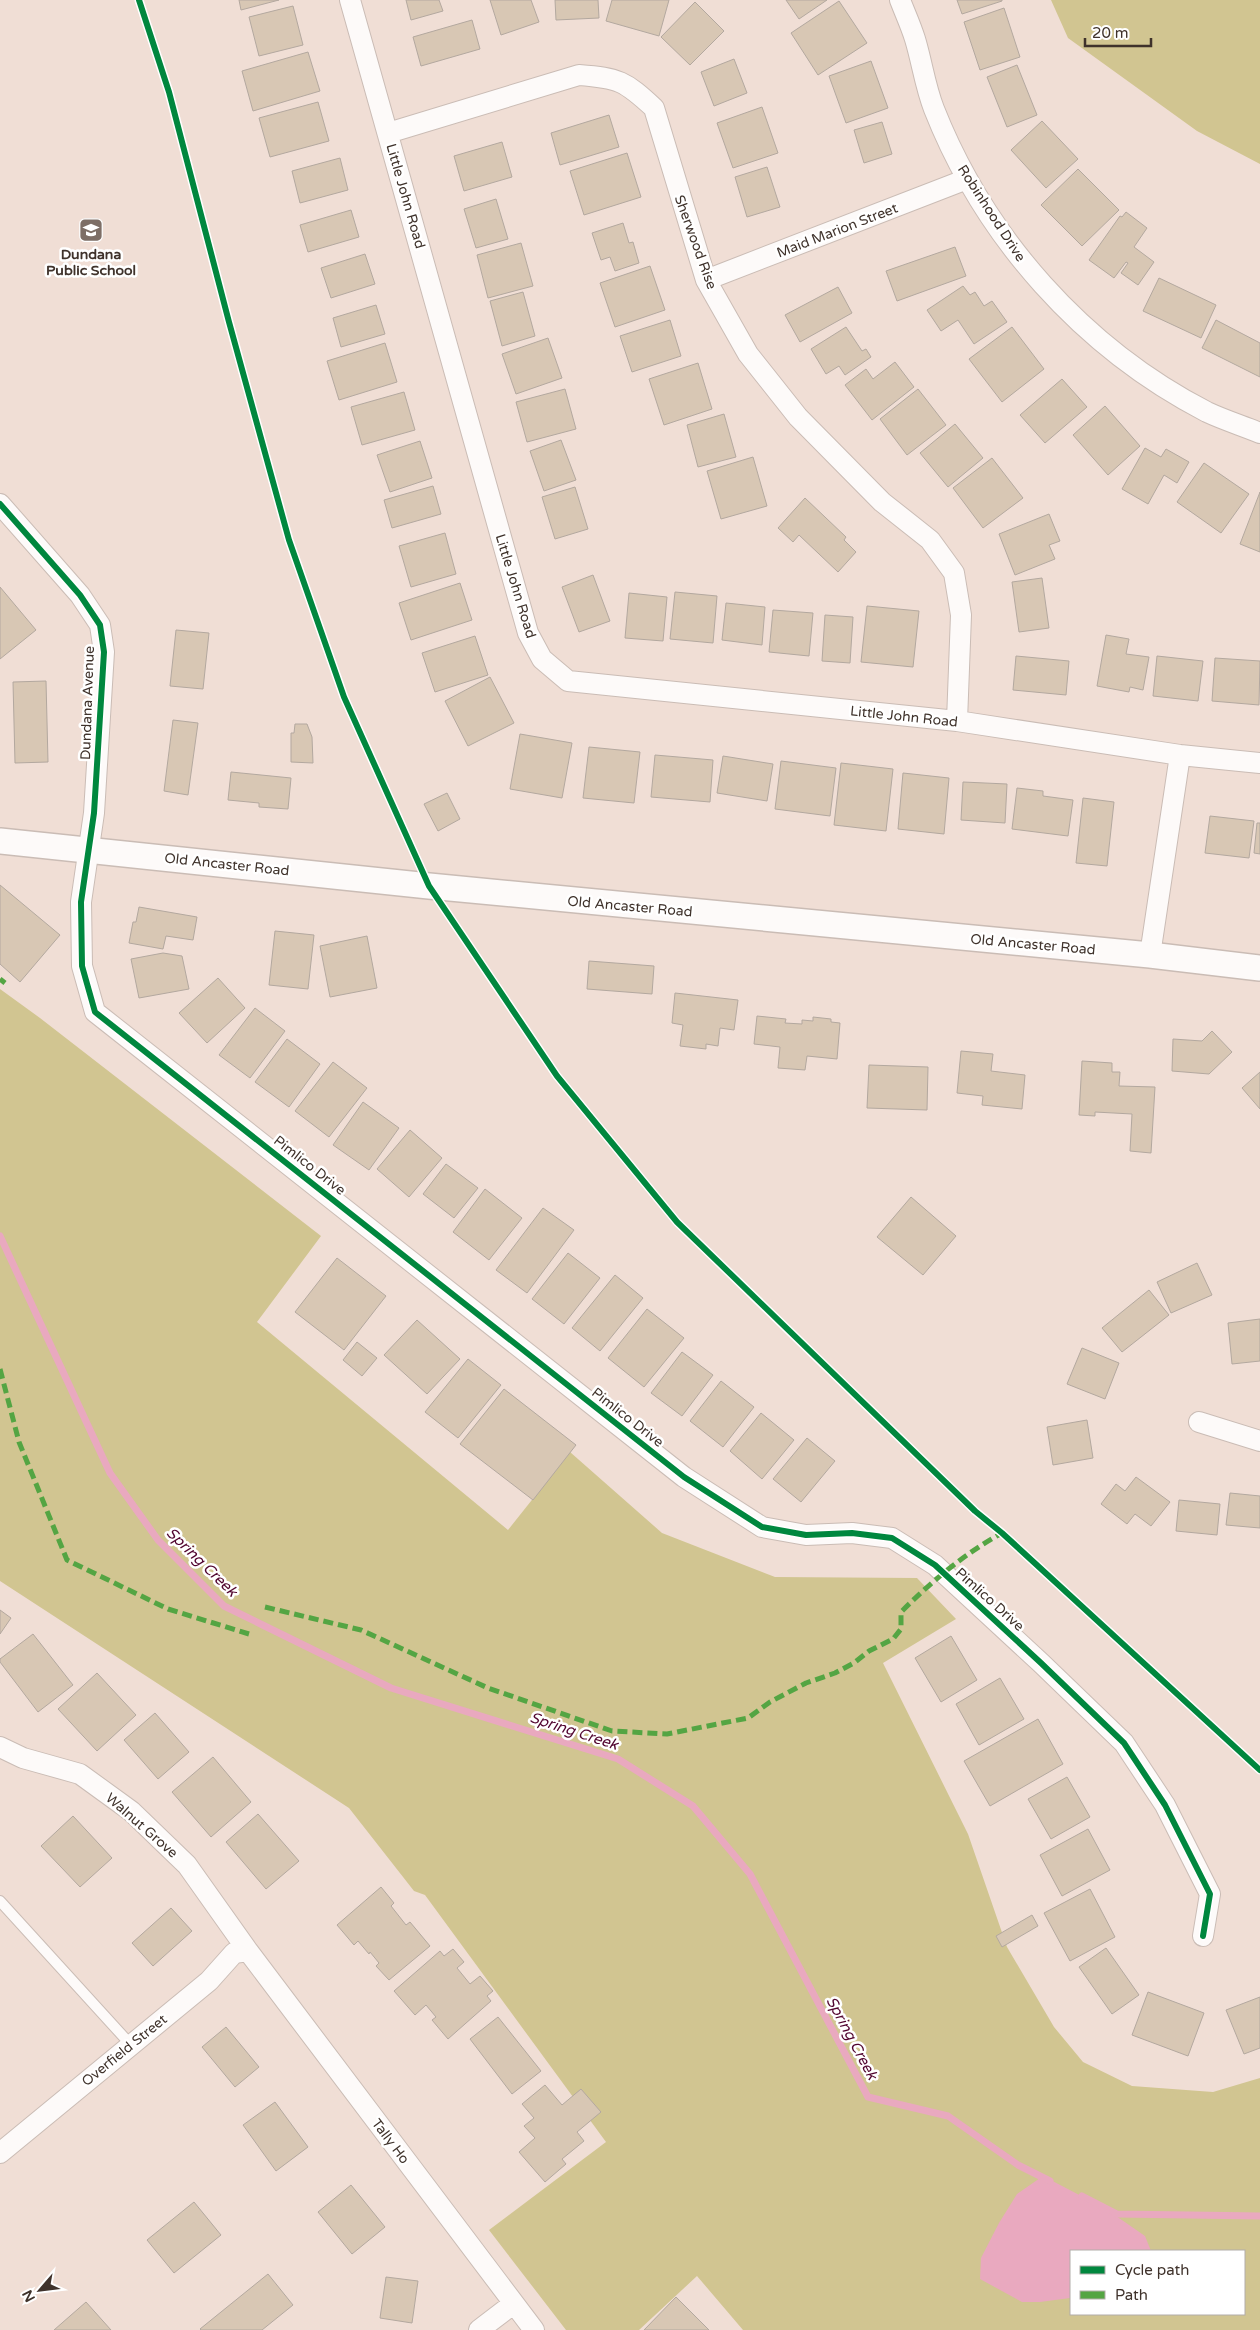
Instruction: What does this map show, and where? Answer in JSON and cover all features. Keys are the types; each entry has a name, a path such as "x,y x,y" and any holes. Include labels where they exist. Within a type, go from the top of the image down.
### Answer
{"street":[{"name":"Little John Road","path":"350,0 528,633 542,659 568,682 957,721 1180,755 1260,762"},
{"name":"Robinhood Drive","path":"900,0 915,38 934,108 967,180 1013,251 1068,313 1132,366 1208,412 1260,433"},
{"name":"Sherwood Rise","path":"388,133 580,75 609,77 632,88 654,108 706,280 748,354 798,417 882,502 930,540 954,573 961,616 957,721"},
{"name":"Maid Marion Street","path":"706,280 967,180"},
{"name":"Dundana Avenue","path":"0,504 80,594 100,625 104,652 94,813 89,850"},
{"path":"1150,955 1180,755"},
{"name":"Old Ancaster Road","path":"0,841 439,888 1150,955 1260,968"},
{"name":"Pimlico Drive","path":"89,850 82,902 82,966 95,1012 691,1482 762,1527 806,1535 852,1532 892,1538 935,1565 1124,1743 1165,1804 1210,1894 1203,1936"},
{"path":"1199,1422 1260,1441"},
{"name":"Walnut Grove","path":"0,1747 23,1758 80,1774 131,1811 187,1865 248,1951"},
{"name":"Overfield Street","path":"0,2153 209,1982 234,1953 248,1951"},
{"name":"Tally Ho","path":"248,1951 534,2330"},
{"path":"479,2330 513,2304"}],"lane":[{"path":"0,1901 131,2045"}],"shaded area":[{"path":"1051,0 1260,0 1260,164 1197,131 1068,38"},
{"path":"0,989 321,1236 257,1322 508,1530 570,1452 662,1533 775,1577 917,1578 956,1619 883,1663 968,1834 1007,1947 1054,2027 1083,2062 1132,2086 1213,2092 1260,2078 1260,2330 743,2330 697,2276 639,2330 566,2330 489,2230 606,2142 425,1895 414,1891 349,1808 0,1581"},
{"path":"1043,2176 1106,2209 1145,2236 1151,2250 1070,2250 1070,2298 1022,2302 980,2279 981,2258 1017,2194"}],"building":[{"path":"239,0 279,0 241,10"},
{"path":"406,0 439,0 443,11 411,20"},
{"path":"490,0 531,0 539,22 501,35"},
{"path":"555,0 598,0 599,18 556,20"},
{"path":"612,0 669,0 659,36 606,21"},
{"path":"786,0 827,0 799,19"},
{"path":"957,0 1002,0 1002,1 962,14"},
{"path":"839,1 867,43 818,75 791,33"},
{"path":"695,2 724,31 690,65 661,37"},
{"path":"293,6 303,45 259,56 249,17"},
{"path":"1004,8 1020,57 980,70 964,22"},
{"path":"472,20 480,49 421,66 413,37"},
{"path":"308,52 320,91 253,111 242,71"},
{"path":"734,59 747,93 714,106 701,72"},
{"path":"871,61 888,108 846,123 829,76"},
{"path":"1017,65 1037,115 1007,127 987,77"},
{"path":"318,102 329,141 270,157 259,118"},
{"path":"762,107 778,153 733,168 717,123"},
{"path":"609,115 619,147 560,165 551,133"},
{"path":"1042,121 1078,159 1046,188 1011,150"},
{"path":"882,122 892,154 864,163 854,130"},
{"path":"502,142 512,177 464,191 454,156"},
{"path":"627,153 641,197 584,215 570,171"},
{"path":"340,158 348,190 300,203 292,171"},
{"path":"767,167 780,207 747,217 735,177"},
{"path":"1078,169 1119,210 1082,246 1041,205"},
{"path":"496,199 508,239 476,248 464,209"},
{"path":"351,210 359,237 308,252 300,225"},
{"path":"1126,212 1147,228 1134,247 1154,262 1138,285 1121,273 1128,263 1126,262 1114,278 1089,260 1120,216 1122,217"},
{"path":"623,223 629,243 633,242 639,263 615,271 610,257 601,260 592,233"},
{"path":"521,243 533,286 488,298 477,255"},
{"path":"955,247 966,276 897,301 886,271"},
{"path":"365,254 375,284 331,298 321,268"},
{"path":"650,266 665,310 615,327 600,283"},
{"path":"1159,278 1216,305 1201,338 1143,311"},
{"path":"963,286 970,295 975,292 984,306 992,301 1007,322 974,344 958,320 941,331 927,310"},
{"path":"838,287 852,313 800,342 785,315"},
{"path":"523,292 535,336 502,346 490,301"},
{"path":"376,305 385,334 341,347 333,318"},
{"path":"670,320 681,356 632,372 620,336"},
{"path":"1216,320 1260,343 1260,377 1202,348"},
{"path":"846,327 862,351 866,349 871,357 845,375 839,366 826,374 811,349"},
{"path":"1012,327 1044,369 1002,402 969,359"},
{"path":"548,338 562,378 516,394 502,354"},
{"path":"385,343 397,382 339,400 327,361"},
{"path":"895,362 914,387 872,420 845,385 866,369 873,379"},
{"path":"698,363 712,409 664,425 649,379"},
{"path":"1062,379 1087,407 1045,443 1020,415"},
{"path":"565,389 576,429 527,442 516,402"},
{"path":"918,389 946,425 907,455 880,419"},
{"path":"404,392 415,430 362,445 351,407"},
{"path":"1105,406 1140,446 1108,475 1073,435"},
{"path":"724,414 736,457 698,467 687,425"},
{"path":"955,424 983,458 948,487 920,453"},
{"path":"561,440 576,480 544,491 530,451"},
{"path":"420,441 432,478 390,492 377,455"},
{"path":"1145,448 1161,457 1166,449 1189,462 1177,483 1164,475 1148,504 1122,489"},
{"path":"753,457 767,506 721,519 707,471"},
{"path":"992,458 1023,498 983,528 953,488"},
{"path":"1204,463 1249,494 1221,533 1177,502"},
{"path":"433,486 441,514 392,528 384,500"},
{"path":"575,487 588,529 555,539 542,497"},
{"path":"1260,492 1260,552 1240,544"},
{"path":"805,498 846,537 844,540 856,552 838,572 799,535 793,542 778,528"},
{"path":"1049,514 1060,541 1049,545 1055,559 1015,575 999,534"},
{"path":"445,533 456,574 411,587 399,546"},
{"path":"593,575 610,621 579,632 562,587"},
{"path":"1042,578 1049,628 1019,632 1012,582"},
{"path":"460,583 472,620 411,640 399,603"},
{"path":"0,587 36,630 0,659"},
{"path":"675,592 717,596 713,643 670,639"},
{"path":"629,593 667,597 663,641 625,638"},
{"path":"726,603 765,607 762,645 722,640"},
{"path":"867,606 919,611 913,667 861,662"},
{"path":"773,610 813,613 809,656 769,652"},
{"path":"825,615 853,617 850,663 822,661"},
{"path":"176,630 209,633 203,689 170,686"},
{"path":"1106,635 1129,639 1126,654 1149,657 1143,690 1130,687 1129,692 1097,686"},
{"path":"475,636 488,675 435,692 422,653"},
{"path":"1016,656 1069,661 1066,695 1013,690"},
{"path":"1157,656 1203,661 1198,701 1153,696"},
{"path":"1215,658 1260,661 1259,705 1212,701"},
{"path":"490,677 514,723 468,746 445,701"},
{"path":"46,681 48,762 15,763 13,682"},
{"path":"173,720 198,723 188,795 164,791"},
{"path":"295,724 307,724 312,737 313,763 291,762 291,733 294,733"},
{"path":"520,734 572,743 562,798 510,789"},
{"path":"589,747 640,752 634,803 583,798"},
{"path":"655,755 713,760 710,802 651,797"},
{"path":"723,756 773,764 767,801 717,793"},
{"path":"781,761 836,768 830,816 775,809"},
{"path":"841,763 893,769 886,831 834,825"},
{"path":"231,772 291,778 288,809 259,807 259,803 228,800"},
{"path":"903,773 949,778 944,834 898,829"},
{"path":"963,782 1007,784 1005,823 961,820"},
{"path":"1017,788 1043,791 1043,796 1073,800 1068,836 1012,829"},
{"path":"447,793 460,819 438,831 424,804"},
{"path":"1083,798 1114,802 1107,866 1076,863"},
{"path":"1210,816 1254,821 1249,858 1205,853"},
{"path":"1257,823 1260,823 1260,854 1254,853"},
{"path":"0,885 60,935 20,982 0,964"},
{"path":"139,907 197,917 193,940 166,936 163,949 129,943 133,922 136,922"},
{"path":"275,931 314,935 308,989 269,985"},
{"path":"367,936 377,988 330,997 320,946"},
{"path":"163,953 182,956 189,989 139,998 131,959"},
{"path":"589,961 654,966 652,994 587,989"},
{"path":"218,978 245,1008 207,1043 179,1013"},
{"path":"675,993 738,1000 734,1030 720,1028 718,1046 706,1044 706,1049 680,1046 683,1025 672,1023"},
{"path":"255,1008 285,1031 250,1078 219,1055"},
{"path":"757,1016 786,1019 785,1023 802,1024 802,1020 813,1021 813,1017 831,1019 831,1022 840,1023 837,1059 807,1056 805,1070 778,1068 780,1047 754,1044"},
{"path":"1212,1031 1232,1052 1209,1074 1172,1071 1173,1039 1202,1041"},
{"path":"287,1039 320,1064 289,1107 255,1082"},
{"path":"961,1051 993,1054 991,1071 1025,1075 1022,1109 982,1105 983,1096 957,1093"},
{"path":"1082,1061 1112,1063 1112,1072 1120,1072 1119,1086 1155,1087 1151,1153 1130,1151 1132,1114 1095,1112 1095,1116 1079,1115"},
{"path":"333,1062 367,1088 329,1137 295,1111"},
{"path":"869,1065 928,1067 927,1110 867,1108"},
{"path":"1260,1072 1260,1109 1242,1088"},
{"path":"363,1102 399,1128 369,1170 333,1145"},
{"path":"410,1130 442,1158 409,1197 377,1169"},
{"path":"446,1164 478,1188 454,1218 423,1194"},
{"path":"485,1189 522,1218 489,1260 453,1232"},
{"path":"911,1197 956,1236 923,1275 877,1237"},
{"path":"543,1208 574,1230 527,1293 496,1270"},
{"path":"568,1253 600,1278 564,1324 532,1299"},
{"path":"337,1258 386,1296 344,1350 295,1312"},
{"path":"1197,1263 1212,1295 1171,1313 1157,1282"},
{"path":"615,1275 643,1298 600,1351 572,1328"},
{"path":"1149,1290 1169,1315 1122,1352 1102,1328"},
{"path":"647,1309 684,1338 644,1387 608,1358"},
{"path":"1260,1319 1260,1361 1232,1364 1228,1323"},
{"path":"417,1320 460,1359 427,1394 384,1355"},
{"path":"357,1342 377,1358 362,1376 343,1360"},
{"path":"1082,1348 1119,1363 1105,1399 1067,1384"},
{"path":"682,1352 713,1375 682,1416 651,1393"},
{"path":"468,1359 501,1385 458,1438 425,1412"},
{"path":"721,1381 754,1407 723,1447 690,1421"},
{"path":"504,1389 576,1445 533,1500 460,1444"},
{"path":"761,1413 794,1440 762,1479 730,1451"},
{"path":"1087,1420 1093,1458 1053,1465 1047,1427"},
{"path":"807,1438 835,1461 801,1502 773,1479"},
{"path":"1136,1477 1170,1502 1151,1526 1135,1514 1127,1524 1101,1504 1116,1484 1125,1491"},
{"path":"1230,1493 1260,1496 1260,1528 1226,1525"},
{"path":"1179,1500 1220,1504 1217,1535 1176,1531"},
{"path":"0,1610 11,1618 0,1634"},
{"path":"33,1634 73,1685 38,1712 0,1662 0,1659"},
{"path":"951,1636 977,1680 941,1702 915,1658"},
{"path":"97,1673 136,1715 97,1751 58,1709"},
{"path":"1000,1678 1024,1719 979,1745 956,1704"},
{"path":"155,1713 189,1752 158,1779 124,1740"},
{"path":"1038,1719 1063,1764 990,1806 964,1761"},
{"path":"213,1757 251,1802 211,1837 172,1792"},
{"path":"1067,1777 1090,1817 1051,1839 1028,1799"},
{"path":"258,1814 299,1861 266,1889 226,1842"},
{"path":"73,1816 112,1858 80,1887 41,1846"},
{"path":"1088,1829 1110,1870 1062,1896 1040,1855"},
{"path":"381,1887 394,1903 391,1906 406,1925 410,1922 430,1946 389,1980 376,1966 379,1963 370,1952 369,1954 358,1941 354,1945 337,1925"},
{"path":"1090,1889 1115,1937 1070,1961 1044,1913"},
{"path":"171,1908 192,1931 153,1966 132,1943"},
{"path":"1032,1915 1038,1926 1002,1947 996,1936"},
{"path":"1106,1948 1139,1995 1112,2014 1079,1967"},
{"path":"453,1949 464,1962 457,1968 470,1984 480,1976 493,1991 487,1996 491,2001 448,2039 432,2020 436,2017 426,2005 415,2015 394,1991 440,1951 444,1956"},
{"path":"1148,1992 1204,2013 1188,2056 1132,2035"},
{"path":"1260,1997 1260,2048 1244,2054 1226,2010"},
{"path":"498,2017 541,2071 512,2094 470,2039"},
{"path":"226,2027 259,2067 235,2087 202,2047"},
{"path":"545,2085 562,2105 581,2089 601,2112 577,2132 584,2141 562,2159 566,2164 545,2182 519,2152 535,2138 524,2126 534,2118 522,2104"},
{"path":"275,2102 308,2147 276,2171 243,2125"},
{"path":"351,2185 385,2227 352,2254 318,2212"},
{"path":"194,2202 221,2235 174,2273 147,2240"},
{"path":"268,2274 293,2305 262,2330 200,2329"},
{"path":"386,2277 418,2281 412,2323 380,2318"},
{"path":"676,2297 709,2330 644,2330"},
{"path":"86,2302 111,2330 54,2330"}],"waterway":[{"name":"Spring Creek","path":"0,1236 110,1473 158,1540 224,1606 391,1688 618,1759 693,1806 750,1874 868,2097 948,2116 1018,2165 1050,2181"},
{"name":"Spring Creek","path":"1082,2196 1117,2214 1260,2216"}],"marked path":[{"path":"0,979 5,983"},
{"path":"0,1369 19,1442 67,1560 168,1609 249,1634"},
{"path":"265,1607 361,1630 488,1688 612,1731 667,1734 748,1718 770,1702 806,1683 835,1673 854,1663 869,1651 893,1639 901,1629 901,1612 937,1579 962,1559 1002,1533"}],"cycle path":[{"path":"139,0 169,92 229,322 289,540 344,697 429,886 557,1076 677,1222 975,1511 1002,1533 1260,1770"},
{"path":"0,504 80,595 100,625 104,652 94,813 81,902 82,966 95,1012 684,1477 762,1527 806,1535 852,1533 892,1538 935,1565 1124,1743 1165,1805 1210,1894 1203,1936"}],"place":[{"name":"Dundana Public School","path":"91,230"}]}
